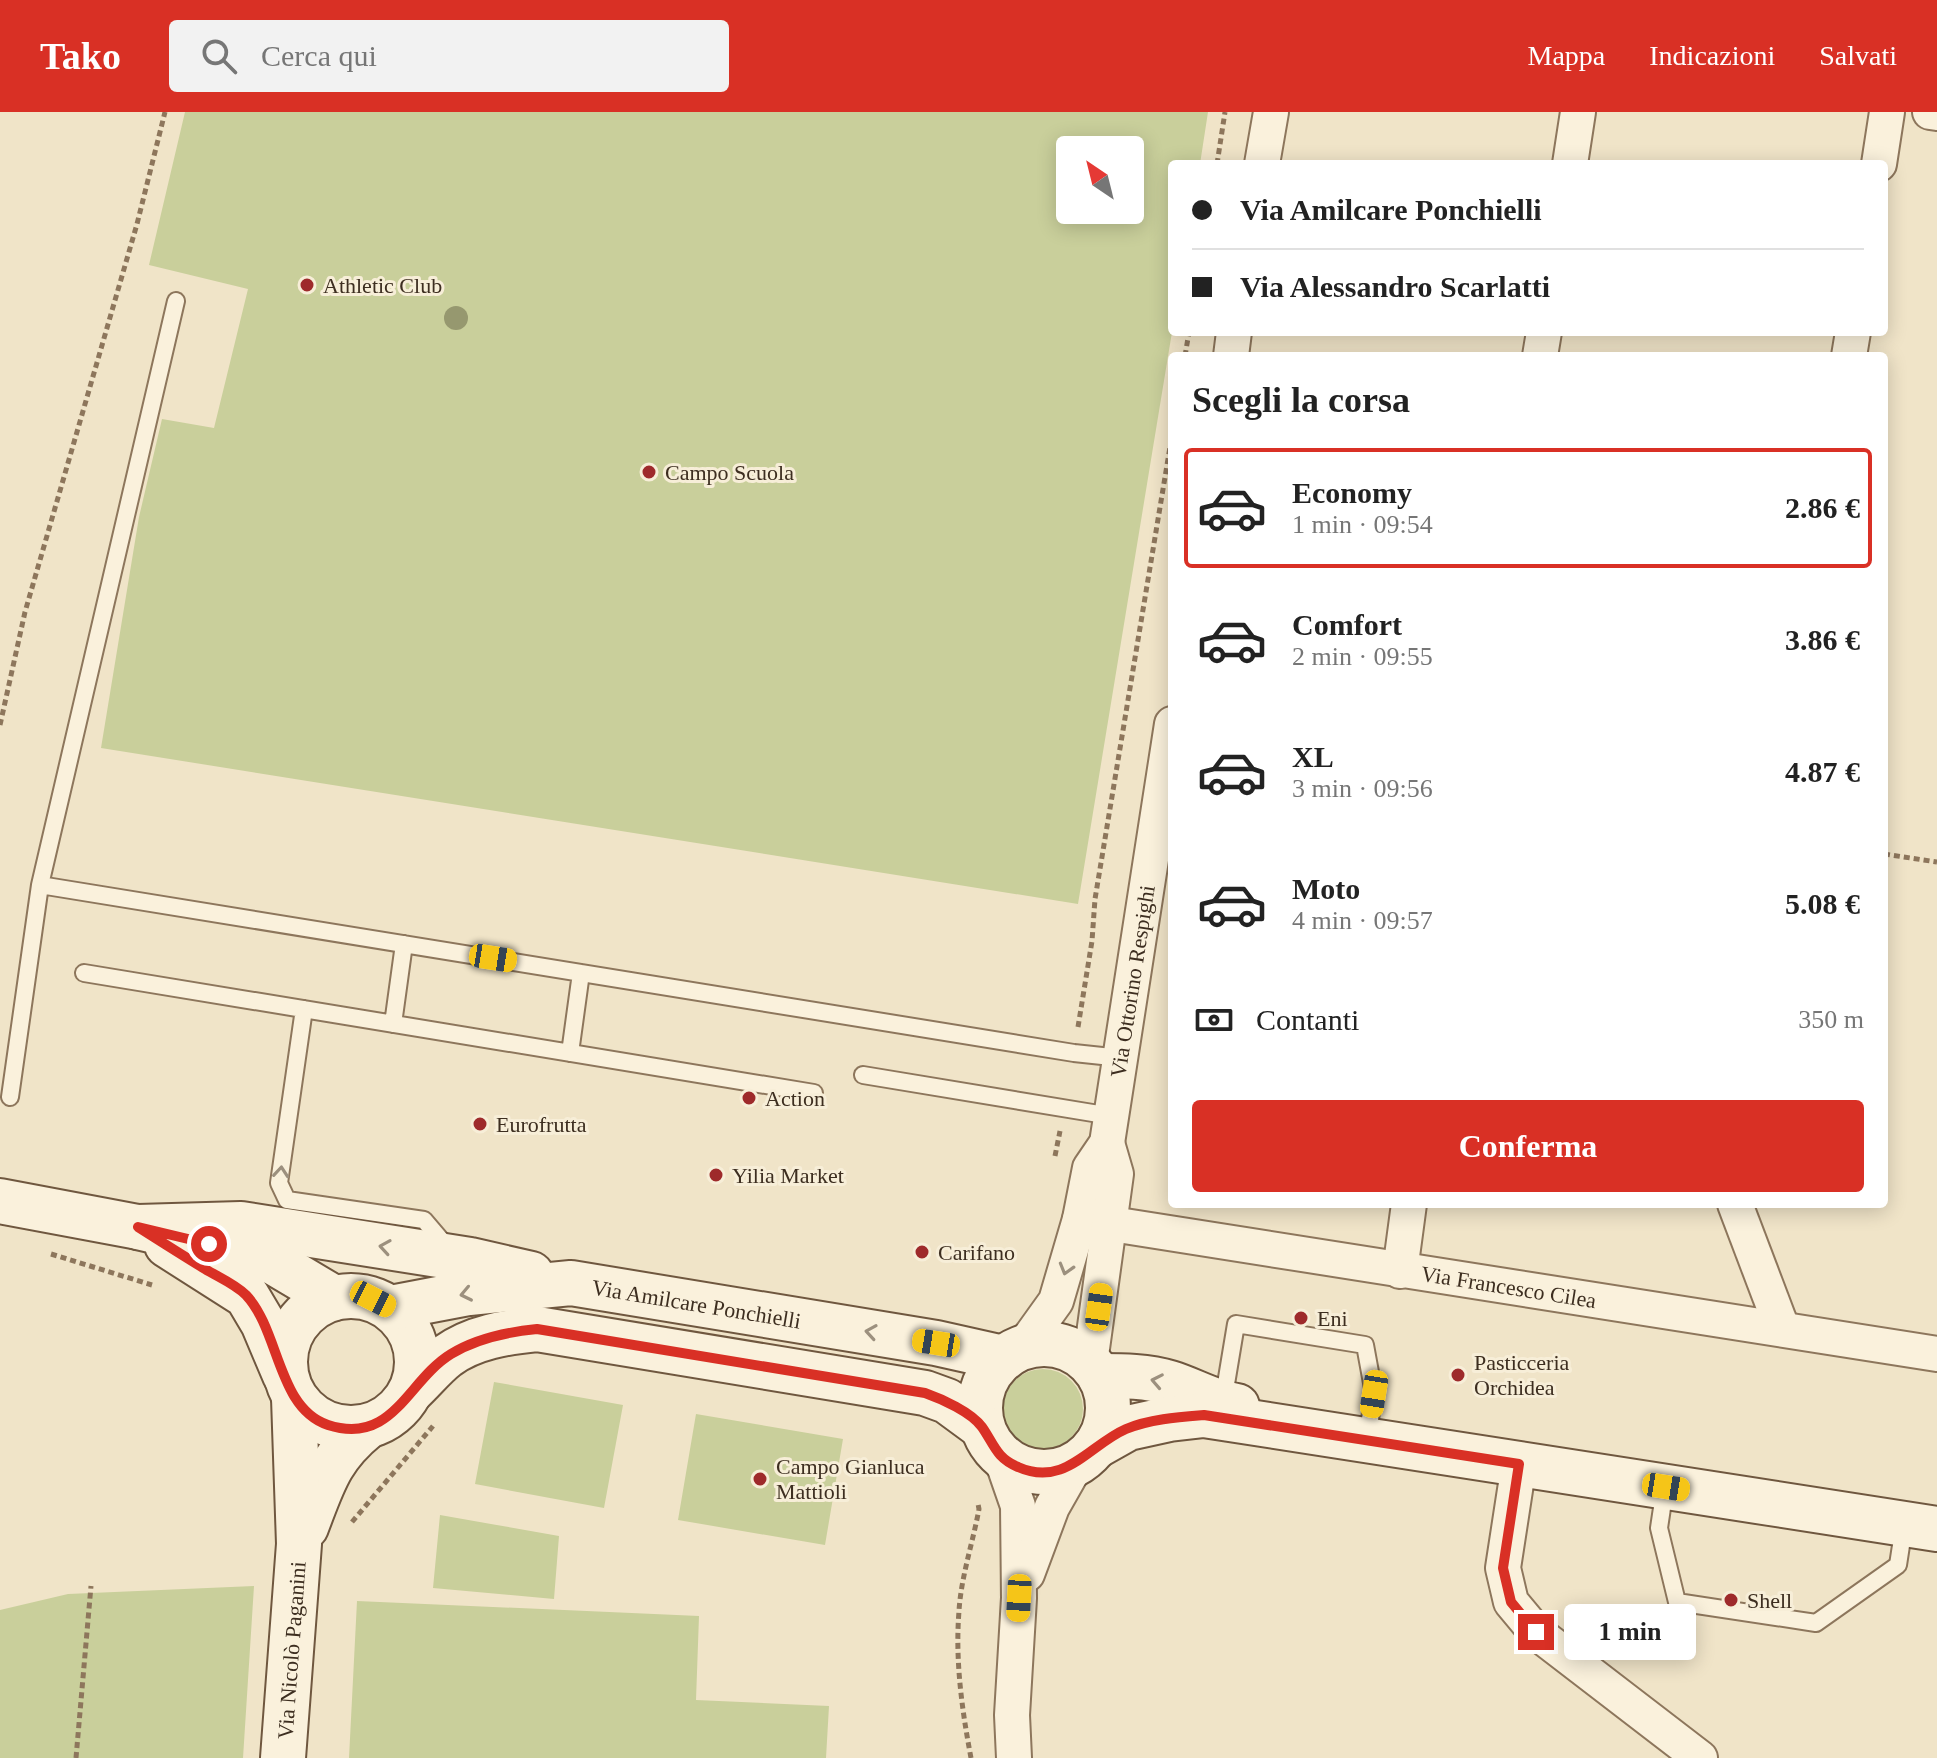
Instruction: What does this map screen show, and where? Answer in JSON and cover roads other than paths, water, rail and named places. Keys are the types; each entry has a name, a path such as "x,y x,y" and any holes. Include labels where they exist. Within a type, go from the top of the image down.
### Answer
{"main road":[{"name":"Via Amilcare Ponchielli","path":"0,1201 233,1249 275,1263 334,1298 363,1298 390,1308 484,1290 571,1283 936,1343 1013,1352 1041,1344 1059,1346 1076,1352 1095,1370 1169,1382 1223,1404 1266,1410 1366,1440"},
{"path":"138,1227 241,1224 456,1258 571,1283"},
{"name":"Via Amilcare Ponchielli","path":"138,1227 247,1296 263,1323 290,1386 308,1414 325,1424 346,1429 367,1427 385,1420 400,1407 423,1407 449,1355 494,1336 537,1329 925,1393 947,1401 1019,1468 1038,1472 1059,1471 1128,1428 1204,1415 1921,1526"},
{"path":"290,1386 284,1355 295,1327 315,1306 334,1298"},
{"path":"390,1308 407,1325 416,1346 423,1407"},
{"path":"991,1442 979,1407 982,1389 990,1372 1013,1352"},
{"path":"1087,1454 1105,1429 1108,1411 1106,1393 1095,1370"},
{"name":"Via Nicolò Paganini","path":"283,1758 299,1544 290,1386"},
{"name":"Via Nicolò Paganini","path":"299,1544 328,1469 346,1444 367,1427"}],"street":[{"path":"1263,160 1271,112"},
{"path":"1571,160 1578,112"},
{"path":"1880,160 1887,112"},
{"path":"1930,112 1937,113"},
{"name":"Via Ottorino Respighi","path":"1095,1370 1096,1221 1090,1168 1109,1130 1168,750"},
{"path":"1400,1271 1408,1208"},
{"path":"1737,1208 1782,1328"},
{"name":"Via Ottorino Respighi","path":"1013,1352 1056,1301 1096,1221"},
{"name":"Via Francesco Cilea","path":"1096,1221 1937,1354"},
{"path":"991,1442 1018,1506 1019,1598 1012,1715 1014,1758"},
{"path":"1019,1598 1052,1507 1087,1454"},
{"path":"1519,1464 1503,1568 1511,1602 1536,1632 1700,1758"}],"lane":[{"path":"10,1097 40,885 176,301"},
{"path":"40,885 1074,1053 1121,1058"},
{"path":"393,1024 404,944"},
{"path":"84,973 814,1093"},
{"path":"570,1053 581,973"},
{"path":"304,1009 279,1183 287,1200 424,1220 456,1258"},
{"path":"863,1075 1109,1130"},
{"path":"1223,1404 1236,1324 1365,1345 1374,1394 1366,1440"},
{"path":"1666,1487 1659,1528 1677,1602 1816,1623 1898,1565 1921,1526"}],"place":[{"name":"Athletic Club","path":"307,285"},
{"name":"Campo Scuola","path":"649,472"},
{"name":"Action","path":"749,1098"},
{"name":"Eurofrutta","path":"480,1124"},
{"name":"Yilia Market","path":"716,1175"},
{"name":"Carifano","path":"922,1252"},
{"name":"Eni","path":"1301,1318"},
{"name":"Pasticceria Orchidea","path":"1458,1375"},
{"name":"Campo Gianluca Mattioli","path":"760,1479"},
{"name":"Shell","path":"1731,1600"}]}
